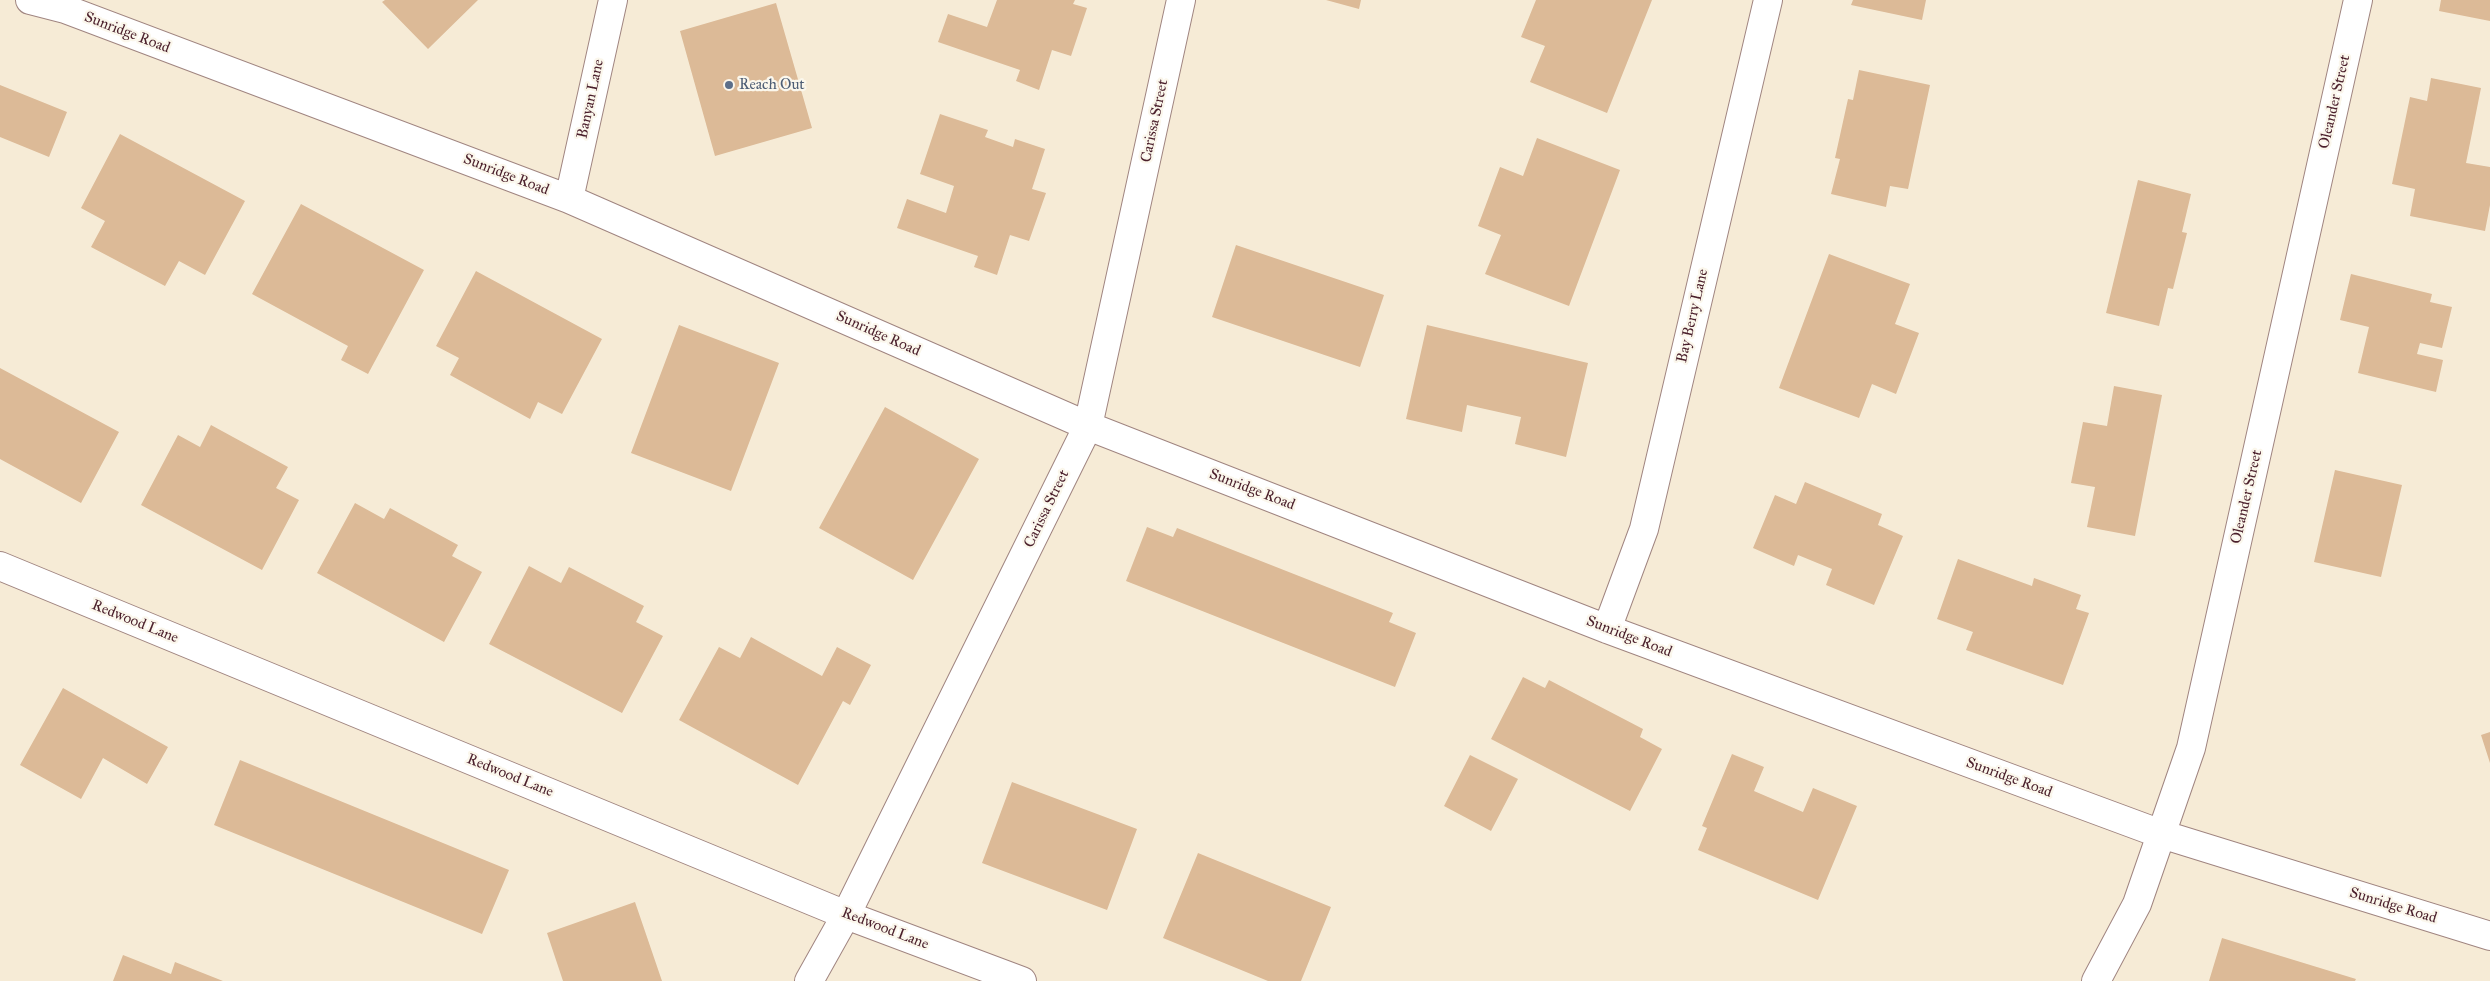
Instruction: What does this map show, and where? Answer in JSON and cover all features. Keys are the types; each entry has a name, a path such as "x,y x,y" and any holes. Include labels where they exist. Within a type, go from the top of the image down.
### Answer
{"street":[{"name":"Sunridge Road","path":"30,0 64,9 569,199 1088,426 1607,629 2161,834 2490,936"},
{"name":"Banyan Lane","path":"569,199 613,0"},
{"name":"Carissa Street","path":"810,981 846,915 1088,426 1181,0"},
{"name":"Bay Berry Lane","path":"1607,629 1644,529 1768,0"},
{"name":"Oleander Street","path":"2096,981 2137,904 2191,748 2358,0"},
{"name":"Redwood Lane","path":"0,566 846,915 1022,981"}],"building":[{"path":"385,0 478,0 428,49 382,2"},
{"path":"997,0 1075,0 1073,4 1087,8 1071,56 1052,50 1039,90 1016,81 1020,70 938,42 948,14 987,27"},
{"path":"1326,0 1361,0 1359,9"},
{"path":"1536,0 1652,0 1607,113 1530,82 1545,46 1521,37"},
{"path":"1853,0 1926,0 1922,20 1851,5"},
{"path":"2441,0 2490,0 2490,21 2439,11"},
{"path":"776,3 812,128 715,156 680,31"},
{"path":"1859,70 1930,85 1908,189 1890,186 1886,207 1831,194 1840,159 1835,158 1848,99 1853,100"},
{"path":"2431,78 2481,88 2466,163 2490,167 2490,205 2485,231 2410,216 2415,189 2392,184 2410,97 2427,101"},
{"path":"0,85 67,112 49,157 0,137"},
{"path":"940,114 988,130 985,137 1013,147 1015,139 1045,149 1032,189 1046,193 1029,241 1010,235 997,275 974,267 978,256 897,228 907,199 946,213 954,186 920,174"},
{"path":"120,134 245,201 205,275 179,261 165,286 91,247 105,221 81,208"},
{"path":"1537,138 1620,170 1569,306 1485,274 1501,235 1478,226 1500,167 1523,176"},
{"path":"2138,180 2191,194 2182,232 2187,233 2173,289 2168,288 2159,326 2106,313"},
{"path":"301,204 424,270 368,374 341,360 348,346 252,294"},
{"path":"1236,245 1384,295 1360,367 1212,317"},
{"path":"1829,254 1910,284 1895,324 1919,333 1896,394 1872,384 1859,418 1779,388"},
{"path":"476,271 602,339 562,414 538,402 530,419 450,375 459,358 436,346"},
{"path":"2351,274 2432,294 2430,302 2452,307 2442,348 2420,343 2417,354 2443,360 2436,392 2358,373 2369,327 2340,320"},
{"path":"679,325 779,363 731,491 631,453"},
{"path":"1427,325 1588,363 1566,457 1515,444 1521,417 1467,405 1462,432 1406,419"},
{"path":"0,368 119,432 81,503 0,459"},
{"path":"2114,386 2162,395 2135,536 2087,527 2095,487 2071,483 2083,422 2107,426"},
{"path":"885,407 979,459 913,580 819,528"},
{"path":"211,425 288,467 276,488 299,500 262,570 141,505 178,435 200,447"},
{"path":"2335,470 2402,485 2381,577 2314,562"},
{"path":"1805,482 1882,514 1878,525 1903,536 1874,605 1826,585 1832,569 1798,555 1794,566 1753,548 1775,495 1796,504"},
{"path":"355,503 384,519 390,508 458,545 452,556 482,572 444,642 317,573"},
{"path":"1147,527 1173,537 1177,528 1393,613 1389,622 1416,633 1395,687 1126,581"},
{"path":"1958,559 2032,586 2034,578 2081,595 2076,609 2089,613 2063,685 1966,650 1973,632 1937,619"},
{"path":"529,566 561,583 569,567 644,606 636,622 663,636 622,713 489,644"},
{"path":"751,637 822,676 837,647 871,665 850,705 843,701 798,785 679,720 719,647 740,658"},
{"path":"1523,677 1545,688 1549,680 1643,729 1640,737 1662,749 1630,811 1491,739"},
{"path":"63,688 168,747 147,784 103,758 81,799 20,765"},
{"path":"2490,732 2490,763 2481,735"},
{"path":"1732,754 1764,767 1754,791 1803,812 1813,788 1857,806 1818,900 1698,850 1707,828 1702,826"},
{"path":"1470,755 1518,779 1491,831 1444,806"},
{"path":"240,760 509,870 482,934 214,825"},
{"path":"1012,782 1137,829 1107,910 982,863"},
{"path":"1198,853 1331,907 1301,981 1268,981 1163,938"},
{"path":"635,902 662,981 563,981 547,933"},
{"path":"2222,938 2356,979 2355,981 2209,981"},
{"path":"123,955 171,974 175,962 223,981 113,981"}],"place":[{"name":"Reach Out","path":"729,85"}]}
